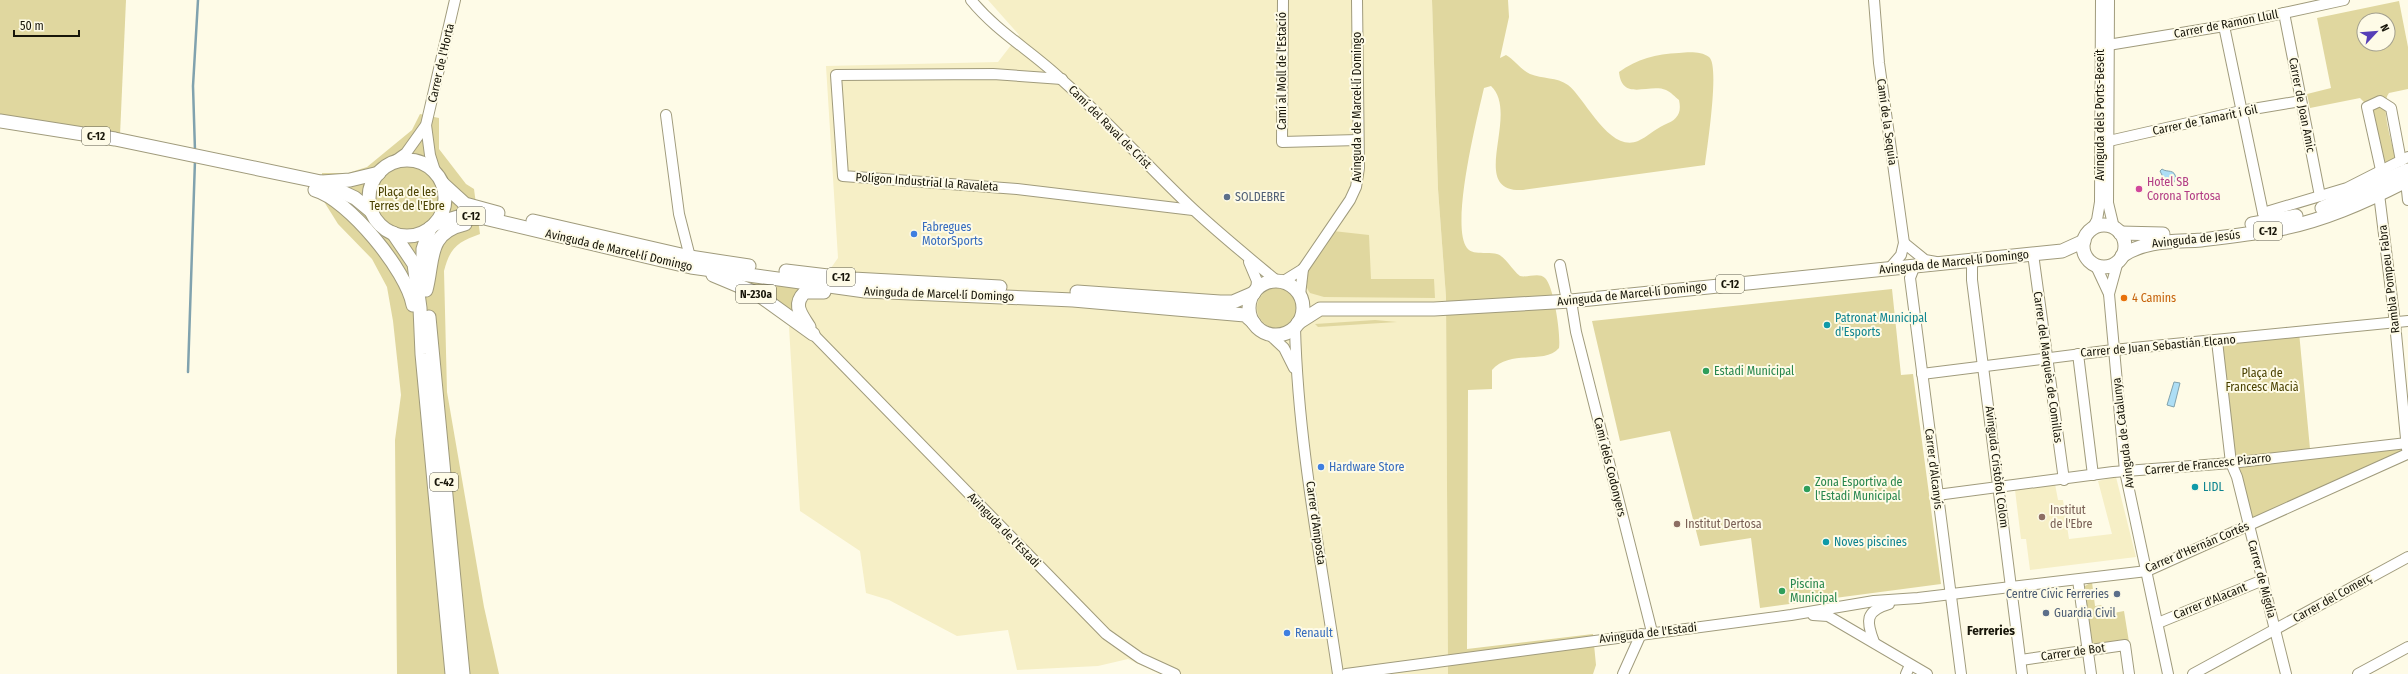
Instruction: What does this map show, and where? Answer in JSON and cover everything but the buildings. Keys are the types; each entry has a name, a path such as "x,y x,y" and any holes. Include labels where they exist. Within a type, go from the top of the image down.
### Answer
{"main road":[{"name":"C-12","path":"0,121 115,139 321,182 354,198 372,212 380,225 393,233 412,236 433,226 469,216 508,224"},
{"name":"C-12","path":"321,182 350,180 379,173 392,163 403,161 418,162 439,178 465,204 471,206 691,262 853,279 1220,302 1233,302 1255,292 1266,283 1280,281"},
{"path":"252,168 272,179 325,193 353,215 394,262 408,288 412,299 422,354"},
{"name":"Avinguda de Jesús","path":"2117,230 2148,235 2262,218 2306,214 2336,203 2406,170"},
{"name":"Avinguda de Jesús","path":"2120,259 2133,248 2149,244 2231,236 2313,221 2379,194 2406,170"},
{"name":"C-12","path":"372,212 370,192 379,173"},
{"name":"C-12","path":"433,226 444,204 439,178"},
{"path":"426,290 435,244 449,230 458,225 474,222 508,224"},
{"name":"Avinguda de Marcel·lí Domingo","path":"508,224 691,262 865,291 1072,300 1244,315 1254,323"},
{"name":"C-12","path":"2092,229 2104,225 2117,230"},
{"name":"C-42","path":"433,226 422,250 422,259 463,674"},
{"path":"2092,229 2084,241 2084,251 2092,262"},
{"path":"2117,230 2125,244 2120,259"},
{"name":"C-42","path":"393,233 414,264 420,308 422,354 452,674"},
{"name":"Avinguda de Marcel·lí Domingo","path":"1320,309 1434,309 1569,301 2062,251 2084,241"},
{"name":"Avinguda de Marcel·lí Domingo","path":"2062,251 2092,262"},
{"name":"C-12","path":"2092,262 2109,266 2120,259"},
{"name":"N-230a","path":"691,262 756,293 813,334"},
{"path":"1269,334 1283,334 1320,309 1315,304 1300,296 1289,284 1280,281"},
{"name":"N-230a","path":"813,334 798,310 797,303 805,292 865,291"},
{"path":"1254,323 1250,305 1255,292"},
{"path":"1296,325 1303,306 1300,296"},
{"name":"C-12","path":"1254,323 1259,329 1269,334"}],"street":[{"name":"Carrer de l'Horta","path":"426,125 454,0"},
{"name":"Camí del Raval de Crist","path":"971,0 980,12 1006,35 1062,79 1193,210 1247,258 1280,281"},
{"name":"Camí al Moll de l'Estació","path":"1283,0 1282,142 1358,140"},
{"name":"Avinguda de Marcel·lí Domingo","path":"1304,269 1356,187 1358,140 1357,0"},
{"name":"Camí de la Sequia","path":"1874,0 1879,63 1904,243"},
{"name":"Avinguda dels Ports-Beseït","path":"2092,229 2097,220 2100,202 2101,0"},
{"name":"Avinguda dels Ports-Beseït","path":"2109,0 2108,45 2110,141 2108,203 2117,230"},
{"name":"Carrer de Ramon Llull","path":"2108,45 2224,26 2344,0"},
{"name":"Carrer de Joan Amic","path":"2284,13 2320,196"},
{"path":"2224,26 2262,218 2320,196 2347,188 2381,170 2406,170"},
{"name":"Polígon Industrial la Ravaleta","path":"1062,79 993,74 836,75 843,176 1017,189 1193,210"},
{"name":"Carrer de Tamarit i Gil","path":"2110,141 2241,111 2301,101"},
{"path":"2381,170 2367,107 2380,101 2391,108 2406,170 2408,200"},
{"path":"666,115 679,214 691,262"},
{"path":"392,163 406,153 426,125"},
{"path":"426,125 430,155 439,178"},
{"name":"Rambla Pompeu Fabra","path":"2379,194 2395,323 2408,456"},
{"path":"1889,269 1901,255 1904,243 1925,260 1941,263"},
{"name":"Carrer del Marquès de Comillas","path":"2033,254 2064,480"},
{"path":"1247,258 1257,281 1255,292"},
{"path":"2109,294 2120,259"},
{"name":"Avinguda Cristòfol Colom","path":"1972,260 1972,280 2013,586 2022,674"},
{"path":"2092,262 2109,294"},
{"name":"Camí dels Codonyers","path":"1560,265 1652,632"},
{"name":"Carrer d'Alcanyís","path":"1915,265 1910,278 1961,674"},
{"path":"1280,281 1304,269"},
{"path":"1300,296 1304,269"},
{"name":"Avinguda de Catalunya","path":"2109,294 2125,471 2168,674"},
{"name":"Carrer de Juan Sebastián Elcano","path":"1922,374 2113,350 2217,341 2408,321"},
{"name":"Carrer d'Amposta","path":"1296,325 1296,372 1306,457 1338,674"},
{"name":"Avinguda de l'Estadi","path":"813,334 1106,634 1140,658 1175,674"},
{"path":"1269,334 1284,348 1296,372"},
{"name":"Carrer de Migdia","path":"2217,341 2231,463 2237,478 2286,674"},
{"path":"2078,354 2093,475"},
{"name":"Carrer de Francesc Pizarro","path":"1937,495 2064,480 2125,471 2231,463 2407,443"},
{"name":"Carrer d'Hernán Cortés","path":"1950,594 2147,571 2408,456"},
{"name":"Carrer del Comerç","path":"2193,674 2408,557"},
{"path":"2078,580 2091,674"},
{"name":"Carrer d'Alacant","path":"2158,623 2263,580"},
{"name":"Avinguda de l'Estadi","path":"1346,674 1652,632 1791,615 1839,606 1950,594"},
{"path":"1874,642 1868,627 1872,612 1879,607 1918,598"},
{"path":"1832,619 1834,612 1839,606"},
{"path":"1791,615 1818,614 1832,619 1874,642 1908,669 1927,674"},
{"path":"1623,674 1641,634"},
{"name":"Carrer de Bot","path":"2021,660 2126,645 2129,674"},
{"path":"2358,674 2408,647"}],"shaded area":[{"path":"988,0 1432,0 1438,189 1446,297 1448,674 1160,674 1128,659 1098,666 1017,670 1008,630 957,636 889,600 866,593 860,551 800,511 789,327 838,258 826,66 998,62 1019,35"},
{"name":"Institut de l'Ebre","path":"2116,477 2136,557 2030,570 2026,539 2021,539 2015,490 2055,484 2058,500 2063,500 2069,539 2112,534 2098,481"}],"green space":[{"path":"0,0 126,0 120,135 0,114"},
{"path":"1432,0 1508,0 1509,17 1500,58 1506,55 1530,74 1564,82 1575,92 1598,122 1608,132 1617,139 1627,143 1638,141 1675,119 1678,116 1680,105 1679,100 1666,90 1652,88 1637,90 1625,86 1621,81 1619,72 1626,67 1647,58 1690,52 1706,55 1712,63 1713,90 1705,165 1523,190 1506,188 1498,179 1496,166 1501,114 1499,99 1491,86 1484,88 1466,171 1462,218 1463,236 1467,248 1477,253 1493,253 1500,255 1520,276 1540,275 1545,278 1554,301 1558,323 1559,342 1559,348 1553,353 1545,356 1517,358 1499,364 1492,370 1492,389 1468,390 1467,649 1593,634 1596,665 1593,674 1448,674 1446,297 1438,189"},
{"path":"2399,1 2408,47 2408,89 2389,93 2385,106 2396,160 2383,167 2370,108 2360,98 2310,108 2307,94 2331,88 2317,18"},
{"name":"Plaça de les Terres de l'Ebre","path":"420,114 439,118 439,149 466,184 474,189 480,234 456,246 449,256 444,271 447,392 484,607 499,674 397,674 395,440 401,395 393,321 387,287 372,259 338,224 323,200 322,173 348,173 367,167 412,130"},
{"path":"1333,231 1369,235 1371,279 1434,279 1435,298 1324,297 1310,293 1306,278 1308,270 1312,261"},
{"path":"721,274 809,287 801,291 803,324"},
{"path":"1273,288 1281,288 1288,291 1294,297 1297,308 1294,319 1288,325 1281,328 1273,328 1266,325 1260,319 1257,312 1257,304 1260,297 1266,291"},
{"name":"Zona Esportiva de l'Estadi Municipal","path":"1892,289 1901,375 1913,374 1941,584 1760,608 1751,538 1700,546 1670,431 1620,441 1592,321"},
{"path":"1375,320 1397,322 1318,327 1315,324"},
{"name":"Plaça de Francesc Macià","path":"2299,332 2310,449 2407,443 2407,454 2248,526 2237,477 2217,341"},
{"path":"2092,582 2095,606 2102,605 2103,615 2124,611 2129,642 2090,646 2083,587"}],"water":[{"path":"2162,169 2174,173 2176,179 2172,185 2160,186 2163,177 2160,171"},
{"path":"2174,382 2180,383 2174,407 2167,405"}],"waterway":[{"path":"195,151 193,86 198,0"},
{"path":"188,372 195,160"}],"place":[{"name":"Hotel SB Corona Tortosa","path":"2139,189"},
{"name":"SOLDEBRE","path":"1227,197"},
{"name":"Fabregues MotorSports","path":"914,234"},
{"name":"4 Camins","path":"2124,298"},
{"name":"Patronat Municipal d'Esports","path":"1827,325"},
{"name":"Estadi Municipal","path":"1706,371"},
{"name":"Hardware Store","path":"1321,467"},
{"name":"LIDL","path":"2195,487"},
{"name":"Zona Esportiva de l'Estadi Municipal","path":"1807,489"},
{"name":"Institut de l'Ebre","path":"2042,517"},
{"name":"Institut Dertosa","path":"1677,524"},
{"name":"Noves piscines","path":"1826,542"},
{"name":"Piscina Municipal","path":"1782,591"},
{"name":"Centre Cívic Ferreries","path":"2117,594"},
{"name":"Guardia Civil","path":"2046,613"},
{"name":"Renault","path":"1287,633"}],"district":[{"name":"Ferreries","path":"1991,630"}]}
